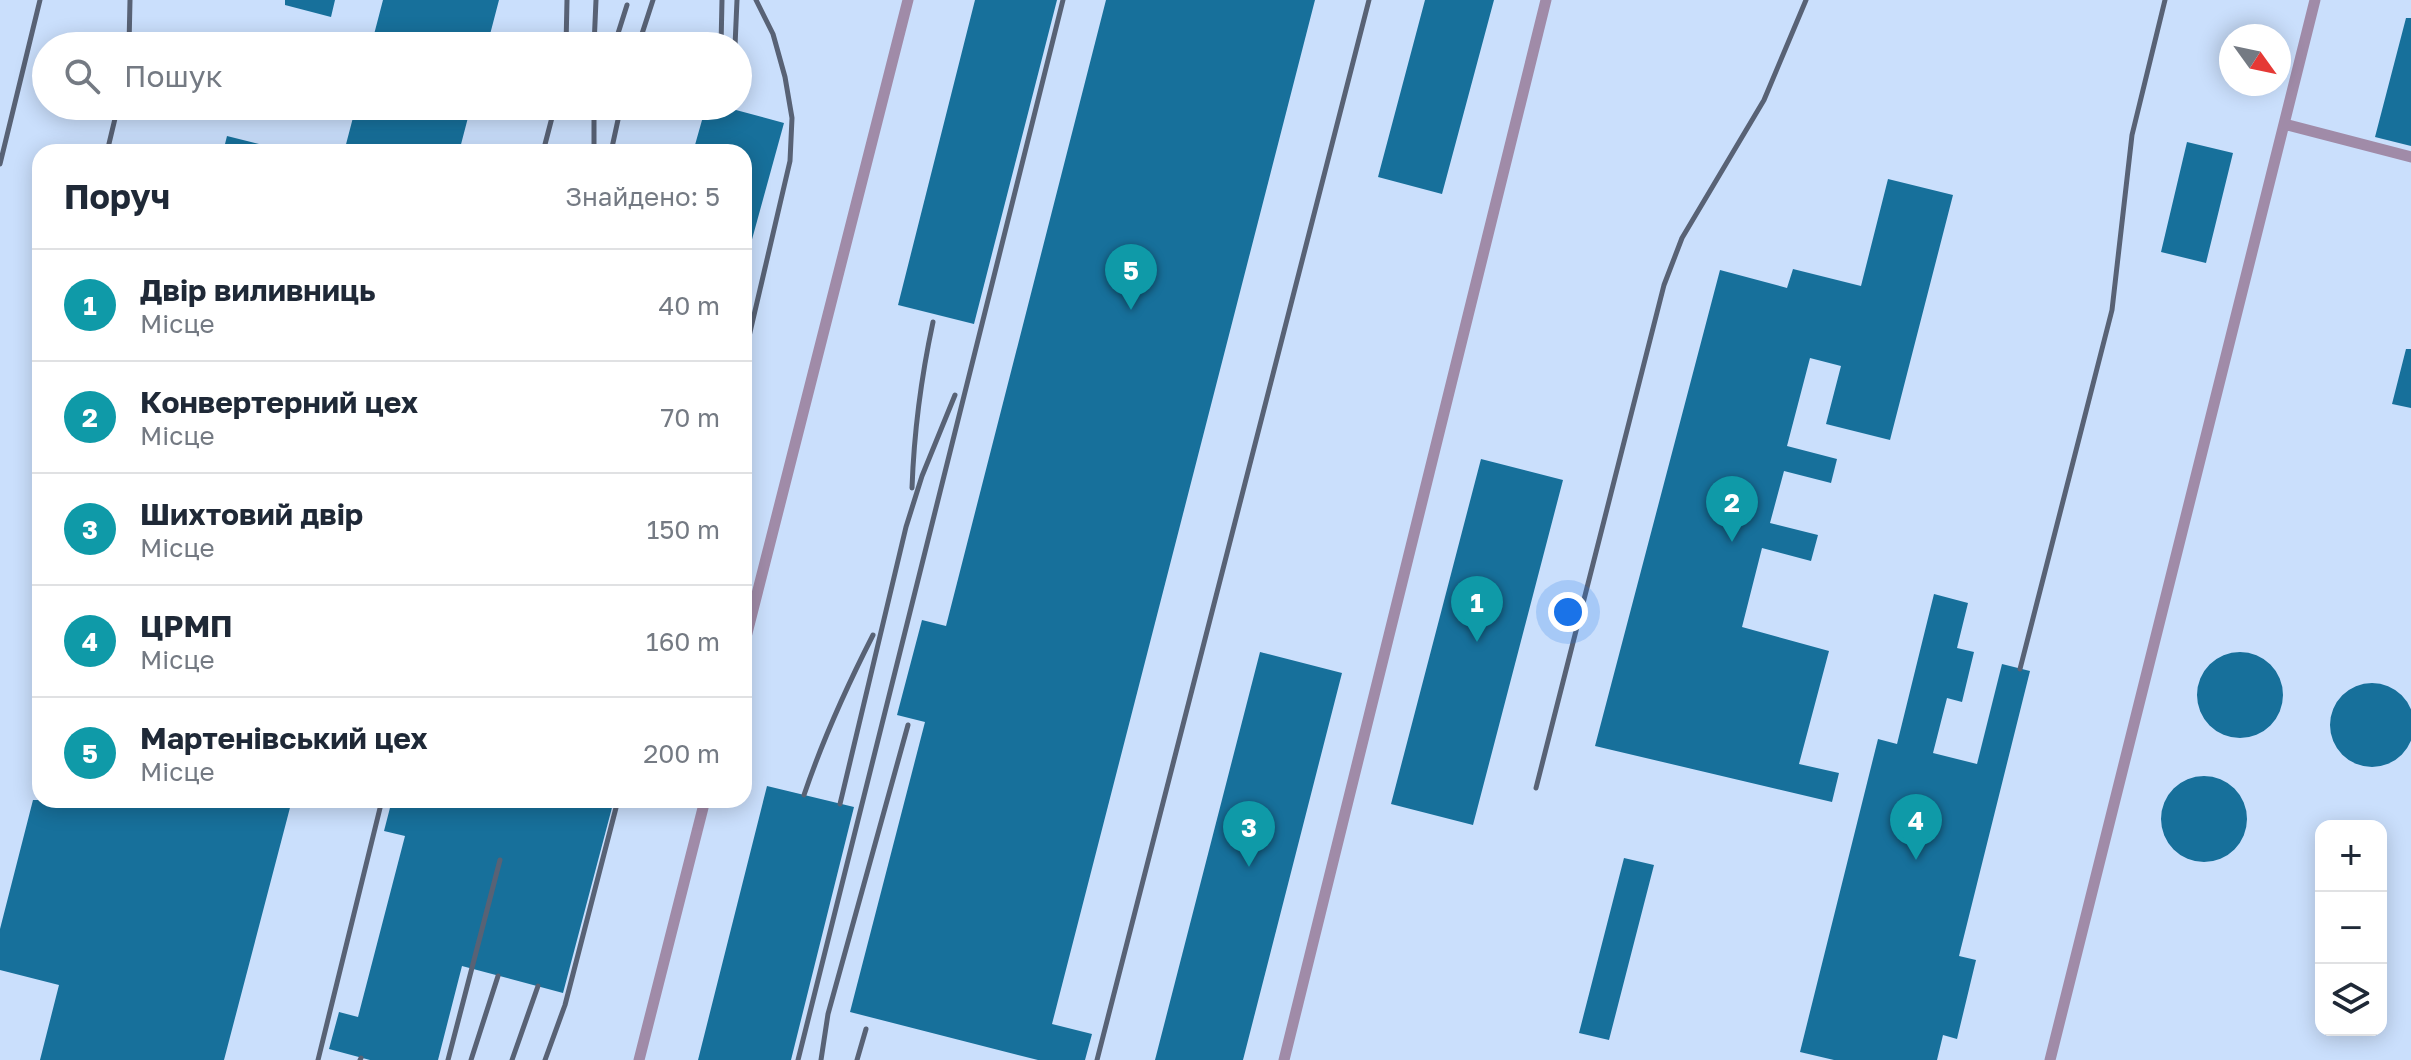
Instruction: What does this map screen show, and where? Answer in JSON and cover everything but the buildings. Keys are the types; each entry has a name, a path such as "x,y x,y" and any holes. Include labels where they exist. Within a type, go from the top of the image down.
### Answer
{"lane":[{"path":"752,614 908,0"},
{"path":"1284,1060 1546,0"},
{"path":"2050,1060 2315,0"},
{"path":"2284,124 2411,157"},
{"path":"639,1060 703,808"}],"shaded area":[{"path":"0,0 2411,0 2411,1060 0,1060"}],"railway":[{"path":"32,32 40,0"},
{"path":"129,32 130,0"},
{"path":"566,32 567,0"},
{"path":"595,32 596,0"},
{"path":"643,32 653,0"},
{"path":"721,32 722,0"},
{"path":"736,32 737,0"},
{"path":"752,324 790,161 792,118 773,34 756,0"},
{"path":"798,1060 1063,0"},
{"path":"1097,1060 1369,0"},
{"path":"1536,788 1664,285 1682,238 1764,100 1806,0"},
{"path":"2020,669 2112,310 2132,135 2165,0"},
{"path":"618,32 627,5"},
{"path":"0,164 32,33"},
{"path":"109,144 115,120"},
{"path":"545,144 551,120"},
{"path":"594,120 594,144"},
{"path":"613,144 618,120"},
{"path":"912,488 919,405 933,322"},
{"path":"840,804 906,527 922,476 955,395"},
{"path":"804,795 836,714 873,635"},
{"path":"821,1060 828,1014 908,725"},
{"path":"318,1060 380,808"},
{"path":"545,1060 565,1005 616,808"},
{"path":"448,1060 500,860"},
{"path":"471,1060 498,976"},
{"path":"512,1060 538,986"},
{"path":"857,1060 866,1029"}],"place":[{"name":"Мартенівський цех","path":"1131,310"},
{"name":"Конвертерний цех","path":"1732,542"},
{"name":"Двір виливниць","path":"1477,642"},
{"name":"ЦРМП","path":"1916,860"},
{"name":"Шихтовий двір","path":"1249,867"}]}
